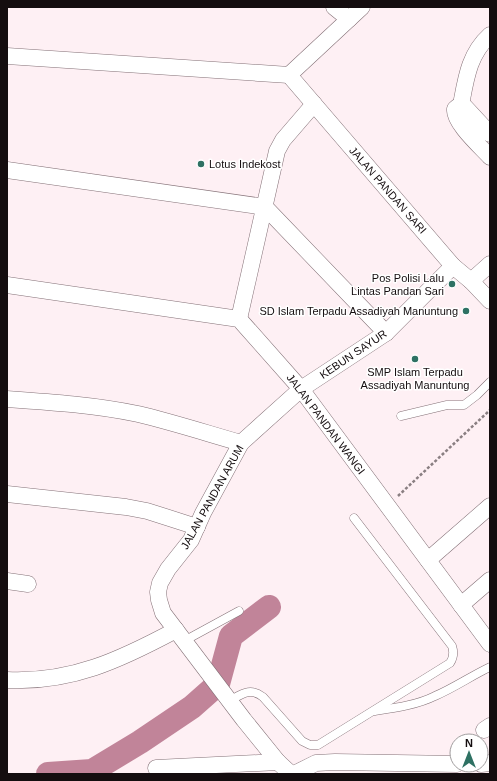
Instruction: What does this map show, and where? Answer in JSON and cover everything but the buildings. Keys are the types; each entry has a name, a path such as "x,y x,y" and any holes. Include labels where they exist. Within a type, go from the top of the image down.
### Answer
{"street":[{"path":"334,7 349,19"},
{"path":"7,56 289,75 362,7"},
{"path":"462,105 466,80 472,60 481,43 490,35"},
{"name":"JALAN PANDAN SARI","path":"289,75 453,266 471,281 490,301"},
{"path":"7,285 239,319 275,159 280,145 314,104"},
{"path":"490,134 466,107 458,105 455,108 455,115 459,122 490,157"},
{"path":"7,170 265,207 386,333"},
{"path":"471,281 490,264"},
{"name":"KEBUN SAYUR","path":"302,389 386,333 453,266"},
{"name":"JALAN PANDAN WANGI","path":"239,319 302,389 490,644"},
{"name":"JALAN PANDAN ARUM","path":"292,774 278,762 163,613 158,592 160,583 168,569 186,548 241,443 302,389"},
{"path":"7,398 71,404 136,414 168,421 241,443"},
{"path":"7,494 126,507 147,511 196,527"},
{"path":"428,560 490,506"},
{"path":"461,605 490,580"},
{"path":"7,581 28,584"},
{"path":"7,680 42,680 68,676 117,660 180,636"},
{"path":"156,768 278,762"},
{"path":"292,774 316,763 329,762 449,764"}],"lane":[{"path":"401,416 447,405 464,405 490,382"},
{"path":"221,690 258,693 302,741 310,745 318,745 450,663 453,657 452,646 354,518"},
{"path":"180,636 239,611"},
{"path":"371,712 404,706 434,697 490,667"}],"path":[{"path":"387,506 490,410"}],"waterway":[{"path":"48,774 92,771 140,742 192,707 218,684 231,636 269,607"}],"place":[{"name":"Lotus Indekost","path":"201,164"},
{"name":"Pos Polisi Lalu Lintas Pandan Sari","path":"452,284"},
{"name":"SD Islam Terpadu Assadiyah Manuntung","path":"466,311"},
{"name":"SMP Islam Terpadu Assadiyah Manuntung","path":"415,359"}]}
